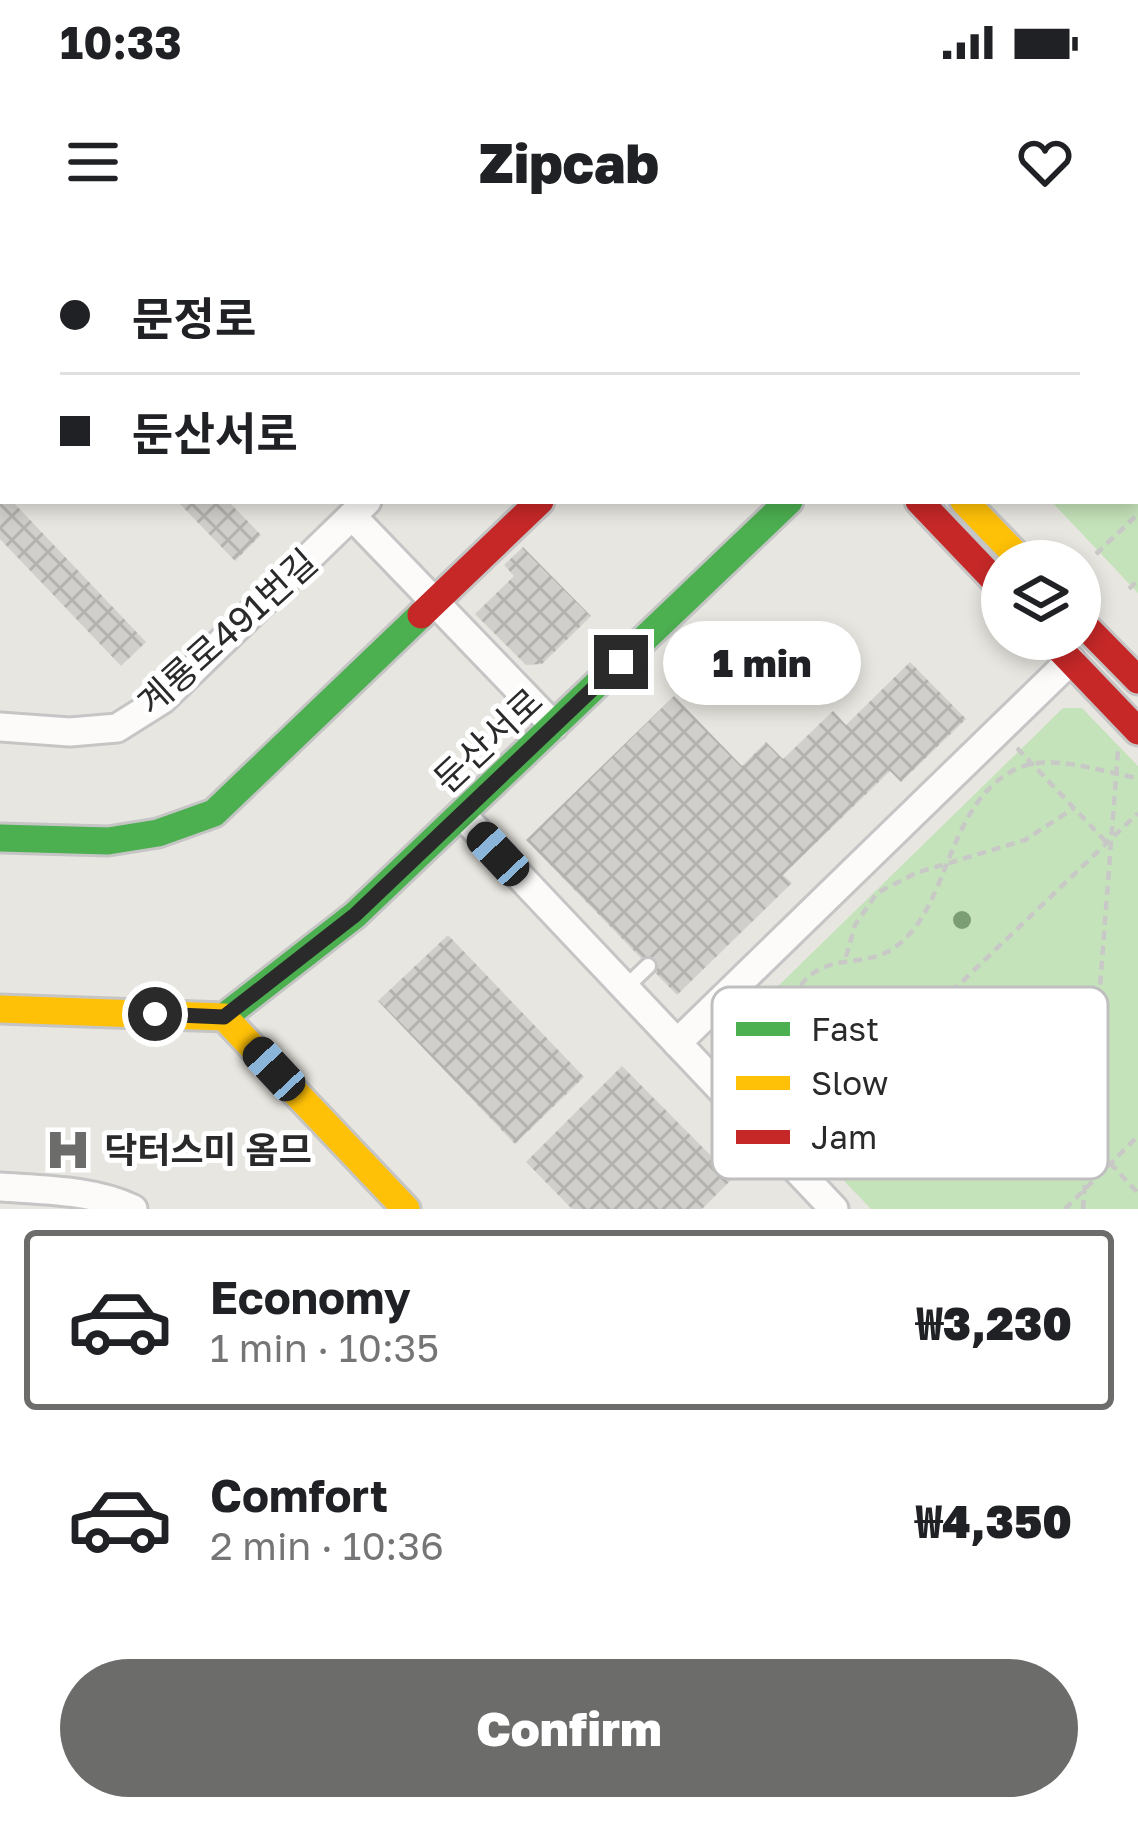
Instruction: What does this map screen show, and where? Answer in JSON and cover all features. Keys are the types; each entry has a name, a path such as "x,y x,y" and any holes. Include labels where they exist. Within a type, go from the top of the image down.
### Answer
{"main road":[{"path":"0,838 88,845 164,834 214,813 537,504"},
{"name":"둔산서로","path":"224,1017 355,915 786,504"},
{"path":"922,504 981,566"},
{"path":"967,504 1002,540"},
{"path":"1101,642 1138,680"},
{"path":"1071,661 1128,735"},
{"path":"0,1009 224,1017 393,1205"}],"street":[{"path":"360,509 436,604 554,726"},
{"name":"계룡로491번길","path":"0,727 70,732 117,728 163,699 360,509"},
{"path":"733,987 1071,661"},
{"path":"460,814 712,1080"},
{"path":"676,1042 712,1007"},
{"path":"806,1179 834,1209"},
{"path":"0,1187 60,1192 134,1209"}],"lane":[{"path":"625,988 648,966"}],"path":[{"path":"1101,549 1138,514"},
{"path":"1129,589 1138,580"},
{"path":"1099,987 1116,774 1128,735"},
{"path":"1017,748 1110,841"},
{"path":"801,987 819,967 869,959 898,946 920,919 979,800 1017,767 1077,765 1138,778"},
{"path":"845,960 855,925 875,891 916,873 1025,840 1074,808"},
{"path":"957,987 1138,813"},
{"path":"1138,1136 1110,1163 1138,1193"},
{"path":"1083,1209 1085,1179"},
{"path":"1064,1209 1094,1179"}],"green space":[{"path":"1054,504 1138,504 1138,593 1101,554 1101,540 1088,540"},
{"path":"1063,708 1082,708 1138,766 1138,1209 871,1209 842,1179 1108,1179 1108,987 777,987"}],"building":[{"path":"0,504 15,504 146,642 121,666 0,539"},
{"path":"180,504 231,504 261,535 235,561"},
{"path":"523,547 591,616 542,664 526,665 475,614 514,576 504,565"},
{"path":"910,662 966,719 901,782 890,771 783,875 792,883 677,995 526,840 674,696 742,766 766,742 783,759 833,711 846,725"},
{"path":"448,935 584,1077 515,1144 378,1001"},
{"path":"622,1066 712,1157 712,1179 732,1179 702,1209 572,1209 526,1162"}],"traffic: fast":[{"path":"224,1017 355,915 786,504"},
{"path":"0,838 108,841 158,833 214,813 421,615"}],"traffic: slow":[{"path":"967,504 1002,540"},
{"path":"0,1009 224,1017 406,1209"}],"traffic: jam":[{"path":"421,615 537,504"},
{"path":"922,504 981,566"},
{"path":"1101,642 1138,680"},
{"path":"1070,660 1138,731"}],"place":[{"name":"닥터스미 옴므","path":"68,1150"}],"route":[{"path":"155,1014 224,1017 355,915 621,662"}]}
